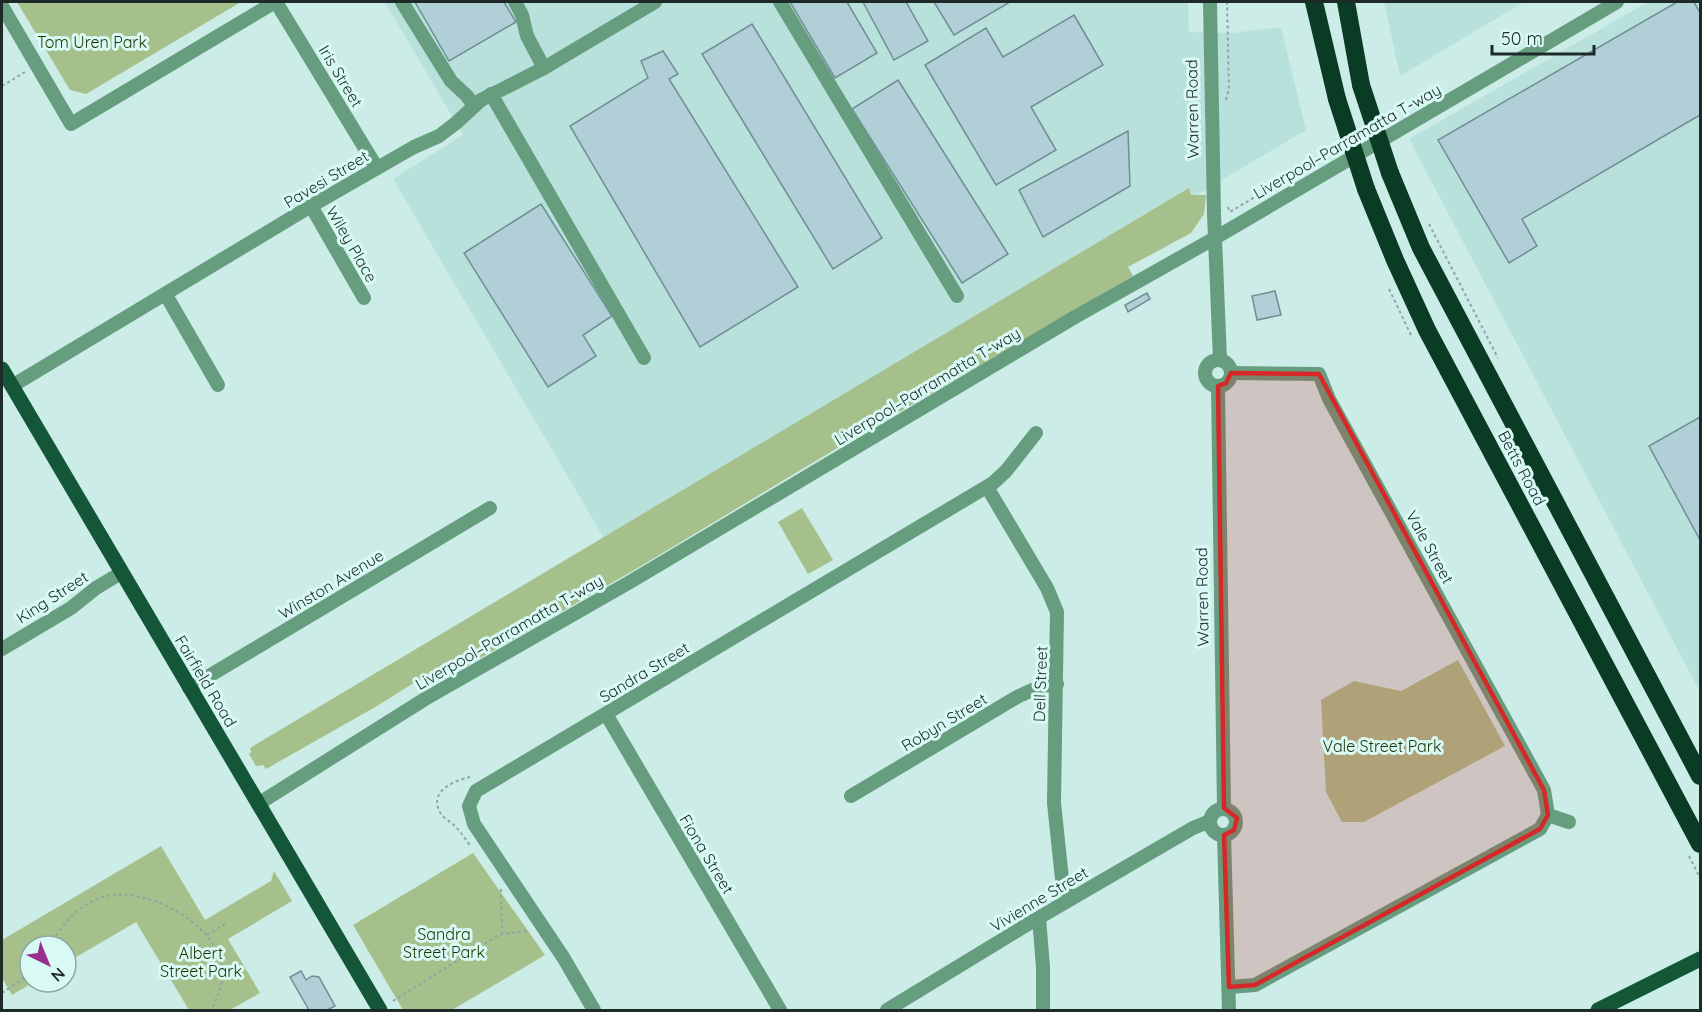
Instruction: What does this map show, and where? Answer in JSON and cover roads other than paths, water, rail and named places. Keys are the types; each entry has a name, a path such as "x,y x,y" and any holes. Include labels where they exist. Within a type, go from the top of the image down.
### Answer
{"highway":[{"name":"Betts Road","path":"1314,2 1337,99 1366,189 1427,330 1701,844"},
{"name":"Betts Road","path":"1346,2 1361,85 1390,173 1421,248 1701,776"}],"main road":[{"name":"Fairfield Road","path":"2,369 380,1011"},
{"path":"1598,1011 1701,959"}],"street":[{"path":"2,6 71,124 275,2"},
{"name":"Iris Street","path":"275,2 378,168"},
{"path":"402,2 451,81 474,106"},
{"path":"515,2 522,15 527,36 544,68"},
{"name":"Pavesi Street","path":"12,386 311,206 414,147 439,136 491,94 544,68 656,2"},
{"path":"780,2 957,296"},
{"name":"Warren Road","path":"1210,2 1220,360"},
{"name":"Liverpool–Parramatta T-way","path":"258,804 425,699 630,582 1075,317 1215,238 1617,2"},
{"path":"491,94 644,358"},
{"name":"Wiley Place","path":"311,206 364,298"},
{"path":"166,295 218,385"},
{"path":"1220,360 1227,363 1231,373 1226,383 1218,386 1208,380 1205,373 1211,362 1220,360"},
{"name":"Vale Street","path":"1231,373 1319,374 1335,409 1544,790 1548,815"},
{"name":"Warren Road","path":"1218,386 1224,808"},
{"name":"Sandra Street","path":"594,1011 545,930 474,824 469,806 476,791 987,487 1006,471 1036,433"},
{"name":"Dell Street","path":"987,487 1054,603 1058,623 1054,803 1062,879 1071,899"},
{"name":"Winston Avenue","path":"189,688 490,508"},
{"name":"King Street","path":"2,649 71,608 96,588 121,573"},
{"name":"Robyn Street","path":"851,796 1017,697 1041,686 1056,684"},
{"name":"Fiona Street","path":"606,714 780,1011"},
{"path":"1224,808 1231,810 1237,821 1232,832 1224,835 1217,834 1212,829 1210,820 1214,812 1224,808"},
{"path":"1228,987 1255,985 1540,829 1548,815 1569,822"},
{"name":"Vivienne Street","path":"886,1011 1071,899 1210,820"},
{"path":"1224,835 1229,1011"},
{"path":"1039,918 1043,967 1042,1011"}],"park label":[{"name":"Tom Uren Park","path":"92,42"},
{"name":"Vale Street Park","path":"1382,746"},
{"name":"Sandra Street Park","path":"444,943"},
{"name":"Albert Street Park","path":"201,962"}]}
